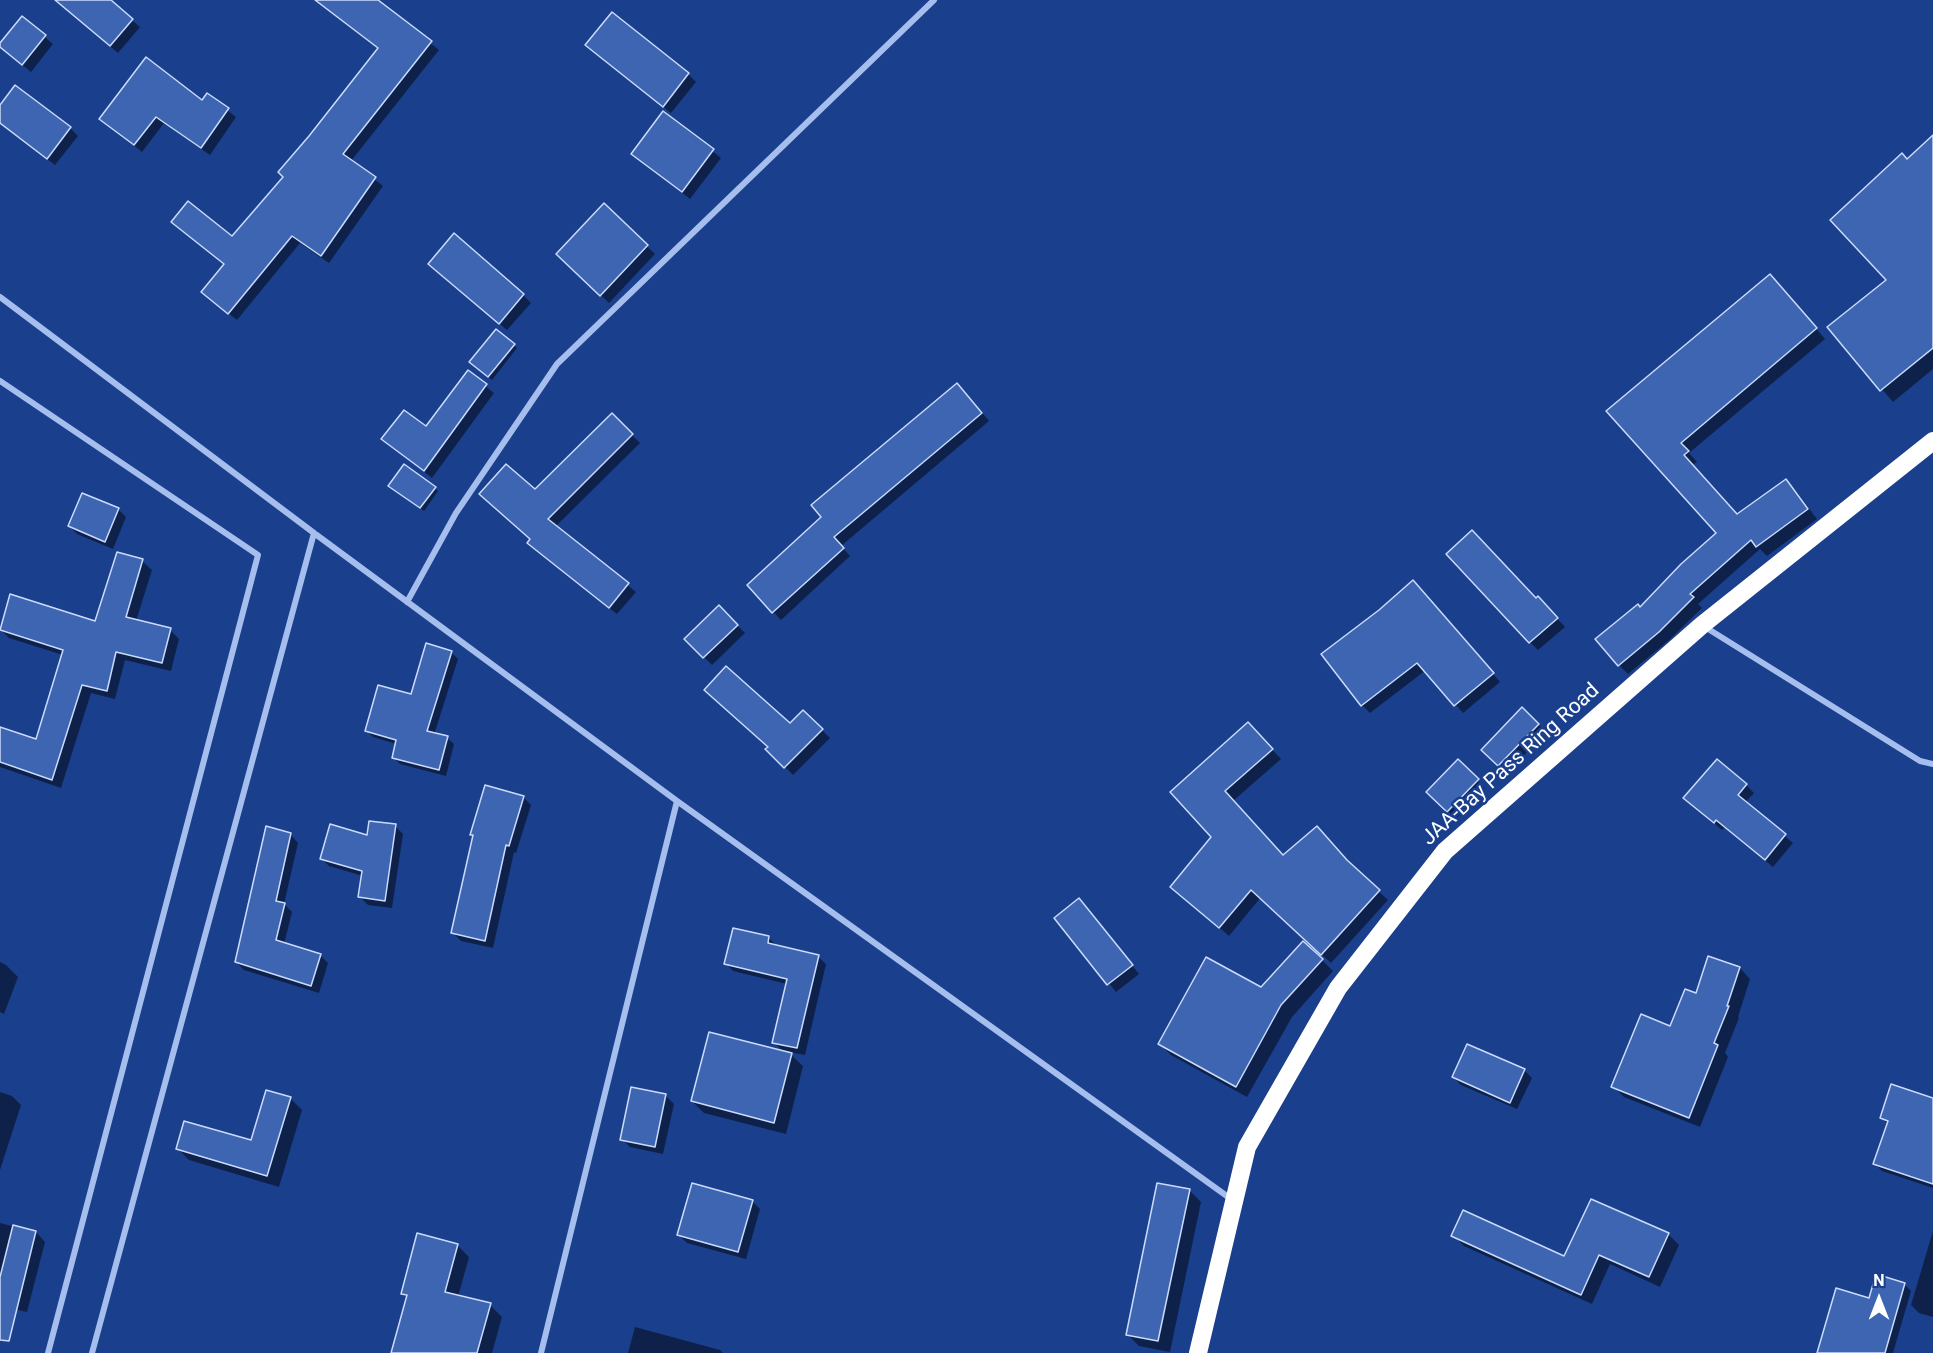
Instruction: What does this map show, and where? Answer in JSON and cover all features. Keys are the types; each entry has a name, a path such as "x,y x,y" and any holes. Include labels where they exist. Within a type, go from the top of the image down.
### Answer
{"highway":[{"name":"JAA-Bay Pass Ring Road","path":"1198,1353 1247,1147 1338,987 1445,851 1702,625 1933,441"}],"street":[{"path":"407,602 456,513 557,364 934,0"},
{"path":"0,297 677,801 1234,1202"},
{"path":"0,381 258,555 48,1353"},
{"path":"92,1353 314,533"},
{"path":"1702,625 1920,761 1933,764"},
{"path":"541,1353 677,801"}],"building":[{"path":"55,0 111,0 133,19 110,46"},
{"path":"315,0 378,0 432,41 343,154 376,177 321,256 292,236 228,314 201,292 224,264 171,222 188,201 232,236 283,177 278,172 378,48"},
{"path":"612,12 689,73 663,107 585,45"},
{"path":"22,16 46,35 22,65 0,47 0,43"},
{"path":"146,57 202,100 207,93 229,108 201,148 156,117 134,145 99,119"},
{"path":"15,85 71,127 47,159 0,123 0,105"},
{"path":"663,111 714,149 682,192 631,154"},
{"path":"1933,135 1933,348 1880,391 1827,327 1886,280 1830,220 1902,153 1907,159"},
{"path":"604,203 648,245 600,296 556,254"},
{"path":"454,233 524,294 499,324 428,264"},
{"path":"1770,274 1817,328 1681,443 1689,451 1684,455 1737,514 1786,479 1808,509 1756,547 1751,540 1690,594 1694,597 1659,632 1618,666 1595,639 1638,604 1640,607 1681,564 1716,533 1606,411"},
{"path":"496,329 515,344 488,377 469,362"},
{"path":"468,370 487,384 424,471 381,439 404,410 426,426"},
{"path":"957,383 982,413 834,537 844,548 772,613 747,585 821,517 811,505"},
{"path":"612,413 633,434 548,519 629,583 609,608 527,543 530,539 479,494 506,464 535,489"},
{"path":"404,464 436,487 420,508 388,486"},
{"path":"82,493 119,508 105,542 68,526"},
{"path":"1472,530 1558,618 1529,643 1446,554"},
{"path":"117,552 143,559 126,617 171,628 162,663 116,652 107,691 82,685 52,780 0,762 0,727 36,739 63,650 0,630 10,594 95,621"},
{"path":"1413,580 1494,673 1454,706 1417,663 1361,706 1321,654 1379,610"},
{"path":"719,605 738,625 703,658 684,639"},
{"path":"426,643 452,651 427,731 448,736 439,770 392,758 396,740 365,731 378,685 411,694"},
{"path":"726,666 790,723 803,710 823,729 784,768 765,749 768,747 704,690"},
{"path":"1522,707 1539,724 1498,766 1481,750"},
{"path":"1248,722 1273,749 1225,791 1283,855 1317,826 1347,860 1380,890 1321,955 1251,890 1219,928 1170,887 1211,837 1170,792"},
{"path":"1458,759 1479,779 1447,812 1426,792"},
{"path":"1717,759 1747,784 1738,795 1786,834 1765,860 1716,820 1714,823 1683,798"},
{"path":"485,785 524,796 509,846 506,845 485,941 451,933 473,835 470,835"},
{"path":"369,821 396,824 385,901 358,897 362,871 320,859 330,824 367,835"},
{"path":"266,826 291,833 276,901 285,903 276,940 321,954 311,986 235,962"},
{"path":"1079,898 1133,965 1107,985 1054,918"},
{"path":"733,928 769,936 768,943 819,955 797,1048 772,1043 787,979 724,964"},
{"path":"1303,941 1323,959 1281,1005 1236,1087 1158,1044 1206,957 1261,987"},
{"path":"1708,956 1740,967 1727,1006 1729,1006 1714,1043 1718,1045 1689,1118 1611,1087 1641,1014 1670,1026 1685,989 1696,993"},
{"path":"709,1032 792,1053 774,1123 691,1101"},
{"path":"1467,1044 1525,1069 1510,1103 1452,1077"},
{"path":"1891,1084 1933,1098 1933,1184 1873,1164 1888,1121 1880,1118"},
{"path":"631,1087 666,1094 655,1147 620,1140"},
{"path":"266,1090 291,1097 267,1176 176,1149 184,1121 251,1140"},
{"path":"692,1183 753,1200 738,1252 677,1235"},
{"path":"1157,1183 1190,1189 1158,1341 1126,1335"},
{"path":"1591,1199 1669,1233 1649,1277 1599,1255 1581,1295 1451,1236 1463,1210 1564,1256"},
{"path":"13,1225 36,1231 9,1341 0,1340 0,1277"},
{"path":"417,1233 458,1244 445,1292 491,1303 477,1353 391,1353 407,1295 401,1294"},
{"path":"1876,1274 1905,1283 1885,1353 1817,1353 1836,1288 1869,1298"}]}
